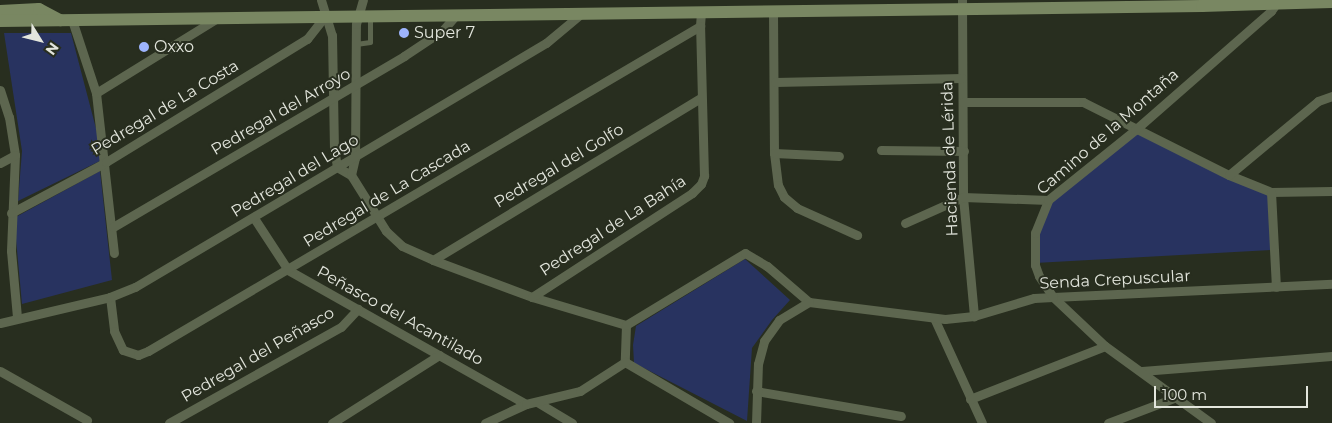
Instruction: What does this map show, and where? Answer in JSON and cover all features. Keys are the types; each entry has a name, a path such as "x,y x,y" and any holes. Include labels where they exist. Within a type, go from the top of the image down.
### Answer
{"street":[{"path":"321,0 332,35 337,167 351,175 376,217 402,246 433,260 532,296 626,325 741,254 748,254 767,266 809,302 779,320 767,334 761,349 756,391 756,423"},
{"path":"351,175 355,158 354,44 365,14 363,0"},
{"path":"721,12 728,0"},
{"path":"747,0 754,12"},
{"name":"Camino de la Montaña","path":"1211,423 1174,398 1142,371 1105,346 1053,297 1039,276 1034,248 1038,221 1048,200 1135,130 1278,2"},
{"path":"0,21 214,20 365,14 773,12 962,4 1332,2"},
{"name":"Hacienda de Lérida","path":"962,4 963,197 974,316"},
{"path":"0,11 39,9 66,20 96,93 106,162 114,253"},
{"name":"Pedregal del Lago","path":"0,323 110,297 135,287 546,43 584,12"},
{"path":"700,26 701,12"},
{"path":"773,12 775,82 774,153 778,185 784,197 797,208 857,235"},
{"name":"Pedregal del Arroyo","path":"113,227 333,99 432,37 458,14"},
{"name":"Pedregal de La Costa","path":"11,213 106,162 307,39 325,16"},
{"path":"96,93 214,20"},
{"name":"Pedregal de La Bahía","path":"532,296 698,188 704,176 700,98 700,26"},
{"name":"Pedregal de La Cascada","path":"110,297 117,342 123,350 138,355 288,270 700,26"},
{"path":"775,82 962,78"},
{"path":"0,90 9,117 15,155 11,213 17,318"},
{"path":"1229,175 1318,101 1332,96"},
{"name":"Pedregal del Golfo","path":"433,260 700,98"},
{"path":"963,102 1076,101 1229,175 1271,192 1332,191"},
{"path":"881,150 964,151"},
{"path":"774,153 839,156"},
{"path":"0,163 15,155"},
{"path":"1271,192 1276,287"},
{"path":"905,223 963,197 1048,200"},
{"name":"Peñasco del Acantilado","path":"254,218 288,270 526,404"},
{"name":"Senda Crepuscular","path":"809,302 934,318 974,316 1034,298 1332,284"},
{"name":"Pedregal del Peñasco","path":"169,423 340,327 358,309"},
{"path":"934,318 982,423"},
{"path":"624,362 626,325"},
{"path":"970,399 1105,346"},
{"path":"332,423 439,355"},
{"path":"1142,371 1332,356"},
{"path":"485,423 526,404 580,391 624,362"},
{"path":"624,362 729,423"},
{"path":"0,371 87,420"},
{"path":"756,391 901,416"},
{"path":"1108,423 1174,398"},
{"path":"537,402 572,423"}],"lane":[{"path":"354,44 370,42 365,14"}],"shaded area":[{"path":"4,33 71,33 104,159 18,201 22,151"},
{"path":"1135,130 1271,192 1271,250 1035,263 1043,209"},
{"path":"100,171 112,280 22,304 14,218"},
{"path":"745,259 790,300 772,320 752,348 747,421 634,363 633,345 636,326"}],"place":[{"name":"Super 7","path":"404,33"},
{"name":"Oxxo","path":"144,47"}]}
